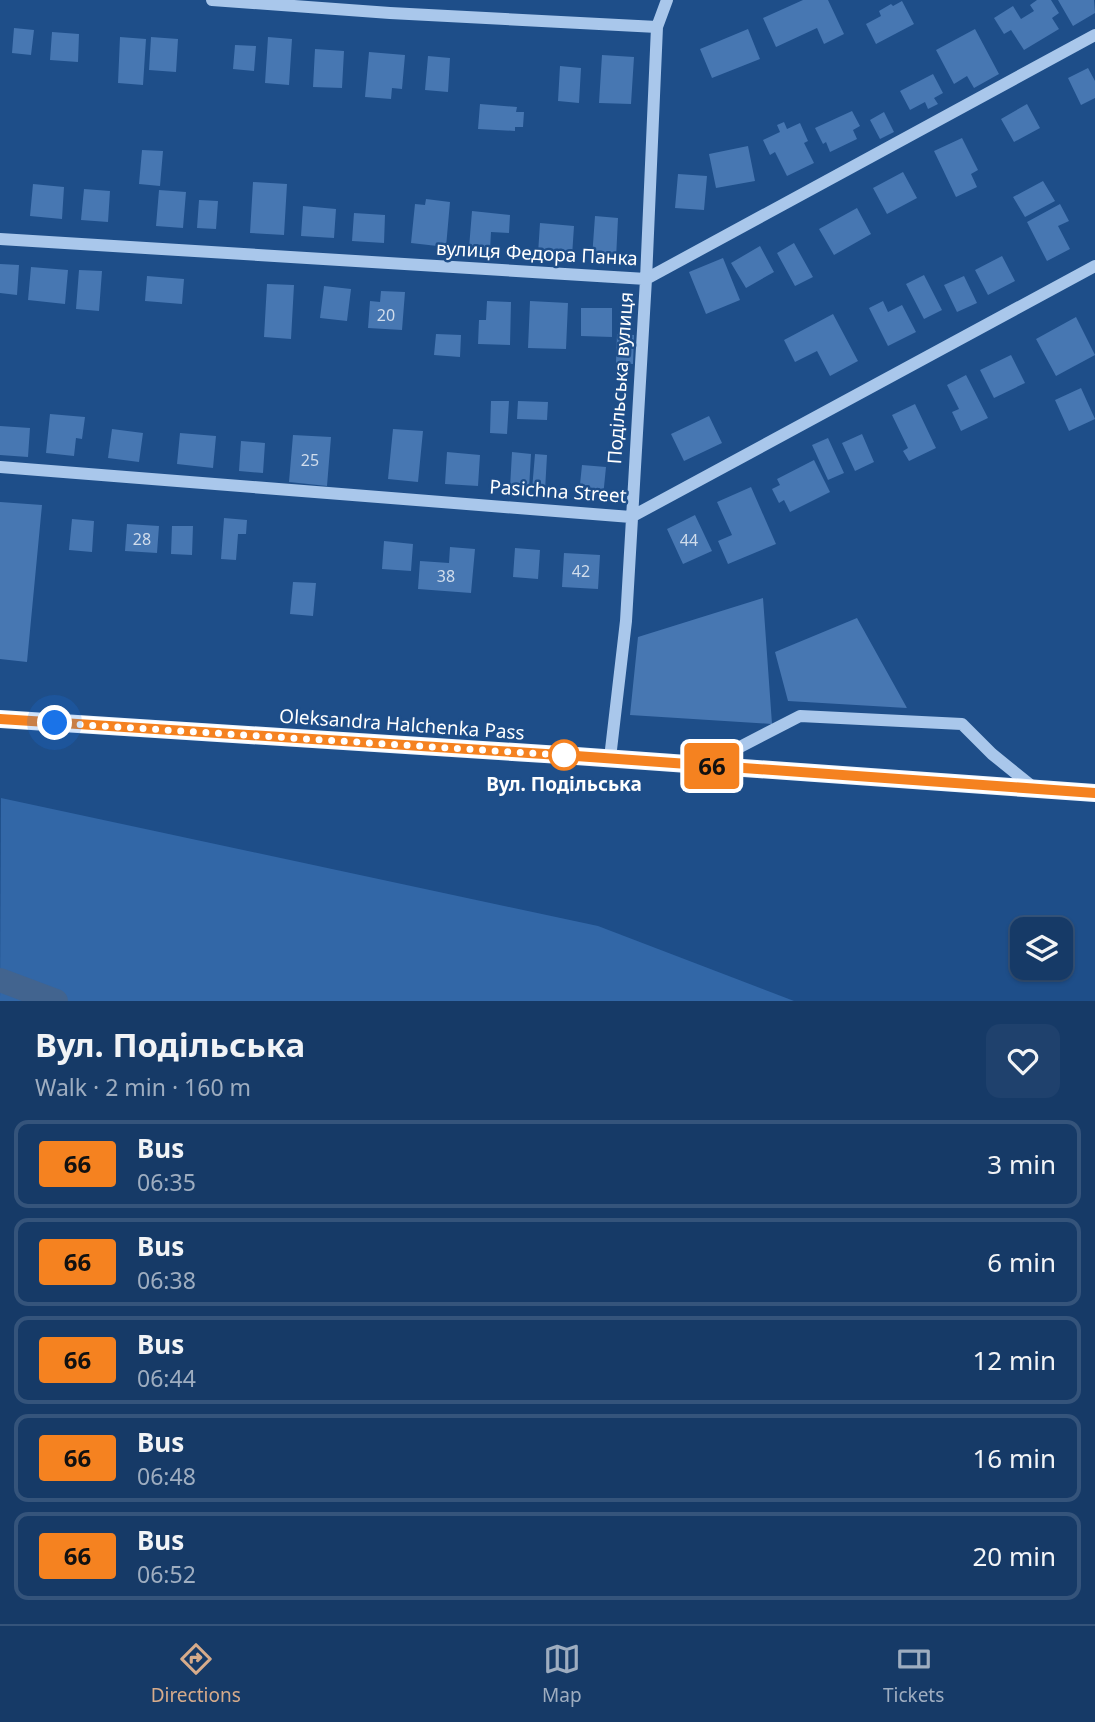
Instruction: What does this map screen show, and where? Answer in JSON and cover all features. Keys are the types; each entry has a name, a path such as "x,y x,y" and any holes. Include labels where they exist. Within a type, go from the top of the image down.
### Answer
{"main road":[{"name":"Oleksandra Halchenka Pass","path":"0,719 610,758 1095,793"}],"street":[{"path":"212,0 390,6 657,27"},
{"name":"Подільська вулиця","path":"610,758 626,621 646,279 657,27 667,0"},
{"name":"вулиця Федора Панка","path":"0,239 646,279 1095,35"},
{"name":"Pasichna Street","path":"0,467 631,517 1095,266"},
{"path":"705,765 800,716 962,724 992,754 1034,789"}],"shaded area":[{"path":"1,798 598,926 794,1001 0,1001"}],"building":[{"path":"803,0 828,0 844,34 824,44 817,28 776,47 763,18"},
{"path":"1037,0 1051,0 1059,13 1052,18 1059,29 1024,50 1011,30 1004,34 994,18 1013,6 1021,19 1034,11 1030,5"},
{"path":"1058,0 1094,0 1095,13 1073,26"},
{"path":"902,1 914,24 876,44 866,24 881,16 879,11"},
{"path":"14,28 34,30 31,55 12,53"},
{"path":"748,29 760,59 712,78 700,49"},
{"path":"975,29 999,74 974,88 967,76 954,84 936,50"},
{"path":"52,32 79,34 78,62 50,60"},
{"path":"120,37 146,39 143,85 118,83"},
{"path":"151,37 178,39 176,72 149,70"},
{"path":"268,37 292,39 289,85 265,83"},
{"path":"235,45 256,46 254,71 233,69"},
{"path":"315,49 344,51 342,88 313,87"},
{"path":"369,52 405,55 402,89 392,88 391,99 365,97"},
{"path":"602,55 634,57 631,104 599,103"},
{"path":"428,56 450,58 448,92 425,90"},
{"path":"560,66 581,68 579,103 558,101"},
{"path":"1088,68 1095,81 1095,98 1081,105 1068,78"},
{"path":"933,74 943,93 934,98 938,104 928,109 925,102 910,110 900,91"},
{"path":"480,104 517,107 516,112 524,112 523,127 515,127 515,131 478,129"},
{"path":"1027,104 1040,128 1014,142 1001,119"},
{"path":"852,111 860,126 853,130 857,139 830,152 815,128"},
{"path":"884,112 894,132 880,139 870,120"},
{"path":"784,122 787,129 800,123 808,141 804,143 814,163 787,176 775,152 770,155 763,140 780,132 777,125"},
{"path":"962,138 978,170 971,174 977,187 956,197 934,151"},
{"path":"748,146 755,181 716,188 709,154"},
{"path":"142,150 163,151 160,186 139,184"},
{"path":"903,172 917,198 887,214 873,188"},
{"path":"678,174 707,176 704,210 675,208"},
{"path":"1043,181 1055,201 1025,217 1013,197"},
{"path":"253,182 287,184 284,235 250,233"},
{"path":"33,184 64,187 62,219 30,216"},
{"path":"84,189 110,191 108,222 81,220"},
{"path":"159,190 186,192 183,228 156,226"},
{"path":"426,199 450,202 446,247 411,243 415,204 425,205"},
{"path":"199,200 218,201 216,229 197,228"},
{"path":"1060,204 1069,221 1058,226 1070,249 1047,261 1027,222"},
{"path":"303,206 336,209 334,238 301,236"},
{"path":"857,208 871,234 834,255 819,229"},
{"path":"472,211 510,215 509,233 491,232 490,250 469,248"},
{"path":"354,213 385,215 384,243 352,241"},
{"path":"595,216 618,218 616,259 592,258"},
{"path":"540,223 574,226 572,256 538,254"},
{"path":"794,243 813,277 795,286 777,253"},
{"path":"760,246 774,272 746,288 731,263"},
{"path":"1002,256 1015,281 988,295 975,270"},
{"path":"723,258 740,300 706,314 689,272"},
{"path":"0,264 19,265 17,295 0,293"},
{"path":"31,267 68,270 65,304 28,300"},
{"path":"79,270 102,271 99,311 76,309"},
{"path":"924,275 942,310 924,319 906,284"},
{"path":"147,276 184,279 182,304 145,301"},
{"path":"964,276 977,303 957,312 944,285"},
{"path":"267,284 294,285 291,339 264,337"},
{"path":"324,286 351,289 347,321 320,318"},
{"path":"381,291 405,292 402,330 368,328 370,301 380,302"},
{"path":"487,301 511,302 510,345 478,344 479,320 486,320"},
{"path":"530,301 568,303 566,349 528,348"},
{"path":"883,301 888,312 902,305 916,332 888,346 869,308"},
{"path":"581,308 612,308 612,337 581,336"},
{"path":"833,314 858,361 830,376 817,351 795,362 784,340"},
{"path":"1076,317 1095,355 1056,376 1036,339"},
{"path":"436,334 461,335 460,357 434,355"},
{"path":"617,334 634,335 633,364 616,363"},
{"path":"1011,355 1025,383 994,398 980,370"},
{"path":"966,375 988,418 961,431 952,412 959,409 947,385"},
{"path":"1081,388 1095,419 1069,431 1055,400"},
{"path":"491,401 509,401 507,434 490,433"},
{"path":"518,401 548,402 547,420 517,419"},
{"path":"915,404 936,448 909,461 903,451 908,448 892,415"},
{"path":"50,414 85,417 82,439 76,438 74,456 46,453"},
{"path":"709,416 722,443 684,461 671,434"},
{"path":"0,426 30,428 28,457 0,455"},
{"path":"112,429 143,433 139,462 108,458"},
{"path":"393,429 423,431 418,482 388,479"},
{"path":"180,433 216,436 213,468 177,464"},
{"path":"862,434 874,462 855,471 842,443"},
{"path":"293,435 331,437 327,486 289,482"},
{"path":"828,438 844,473 828,480 812,445"},
{"path":"241,441 265,443 263,473 239,471"},
{"path":"447,452 480,455 478,486 445,484"},
{"path":"512,452 531,454 529,489 510,488"},
{"path":"535,454 547,455 545,491 532,490"},
{"path":"814,460 830,492 790,512 784,500 779,503 772,489 780,485 777,479"},
{"path":"582,465 606,467 603,497 579,494"},
{"path":"751,487 776,544 728,564 718,541 732,535 717,502"},
{"path":"0,502 42,505 27,662 0,659"},
{"path":"695,515 712,551 683,564 667,529"},
{"path":"224,518 247,520 246,534 238,534 236,560 221,559"},
{"path":"72,519 94,521 92,552 69,550"},
{"path":"127,524 159,526 157,553 125,551"},
{"path":"172,526 193,526 192,555 171,554"},
{"path":"384,541 413,544 411,571 382,569"},
{"path":"450,547 475,549 471,593 418,589 420,561 449,563"},
{"path":"515,548 540,550 538,579 513,577"},
{"path":"564,553 600,555 598,589 562,587"},
{"path":"293,582 316,583 313,616 290,614"},
{"path":"763,598 772,724 630,715 638,637"},
{"path":"857,618 907,708 788,701 775,652"}],"waterway":[{"path":"0,980 56,1001"}],"bus line":[{"name":"66","path":"0,719 1095,793"}],"place":[{"name":"Вул. Подільська","path":"564,755"}],"route":[{"path":"55,723 576,756 564,755"}]}
